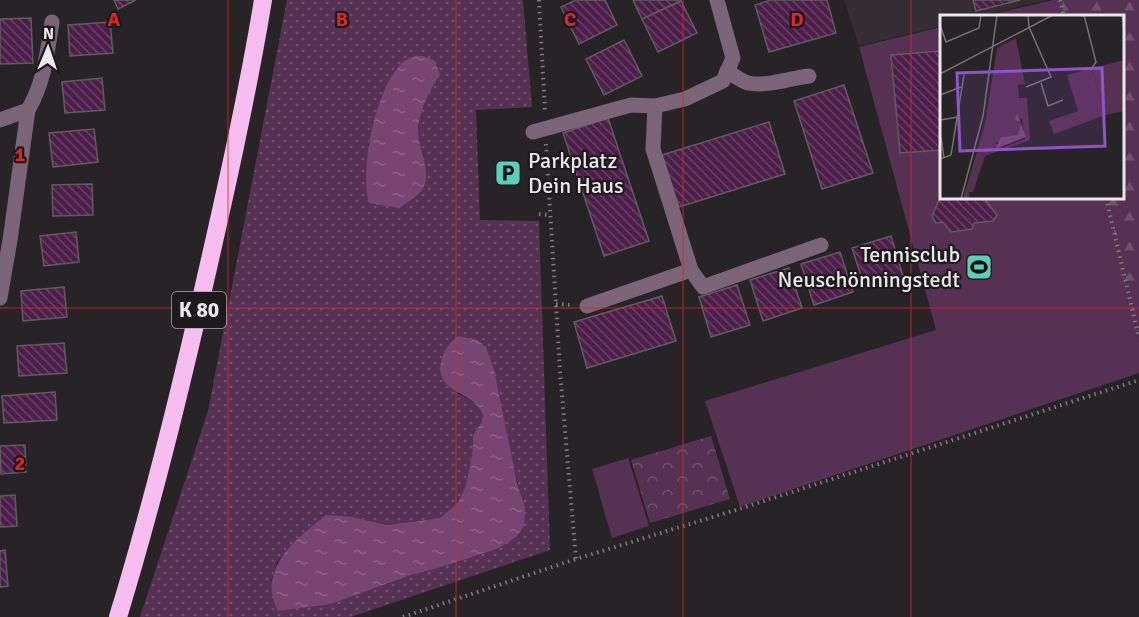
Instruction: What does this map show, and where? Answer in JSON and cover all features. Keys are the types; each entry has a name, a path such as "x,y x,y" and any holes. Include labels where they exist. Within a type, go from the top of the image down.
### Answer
{"highway":[{"name":"K 80","path":"118,617 157,484 190,350 223,203 263,0"}],"street":[{"path":"539,130 632,105 655,106 686,99 723,81 733,58 717,0"},
{"path":"0,298 28,110 38,94 46,65 52,22"},
{"path":"727,71 746,82 764,85 809,76"},
{"path":"655,106 653,149 691,270 704,287 821,245"},
{"path":"0,120 28,110"},
{"path":"587,306 691,270"}],"path":[{"path":"539,0 539,130 550,215 560,372 576,559"},
{"path":"1060,0 1064,15"},
{"path":"1106,200 1139,338"},
{"path":"539,214 550,215"},
{"path":"403,617 576,559 1139,380"}],"shaded area":[{"path":"844,0 1048,0 984,15 940,15 940,26 859,46"}],"green space":[{"path":"287,0 523,0 532,107 476,110 480,220 539,221 550,550 351,617 140,617 208,411","holes":["393,75 432,85 420,115 418,132 368,146 375,118","486,347 525,507 463,559 331,604 271,581 277,562 308,530 352,517 387,525 440,518 459,503 472,457 473,435 483,415 476,403 457,393"]},
{"path":"1060,0 1139,0 1139,338 1106,200 1124,200 1124,15 1064,15"},
{"path":"1060,0 1064,15 989,15"},
{"name":"Tennisclub Neuschönningstedt","path":"940,27 940,51 891,56 900,153 940,150 940,200 1106,200 1139,338 1139,373 740,507 705,401 936,330 859,47"},
{"path":"711,436 730,499 650,523 631,460"},
{"path":"628,458 649,526 612,538 592,469"}],"water":[{"path":"416,56 435,61 440,75 425,102 418,131 426,180 422,190 399,208 369,203 368,149 378,109 393,74 404,61"},
{"path":"458,336 477,340 486,347 494,370 517,483 525,507 524,526 517,536 499,548 411,575 331,604 278,611 273,596 272,582 282,556 326,515 352,517 387,525 440,518 458,503 465,488 472,457 473,435 483,415 475,403 451,388 442,378 440,371 444,354"}],"building":[{"path":"114,0 136,0 118,9"},
{"path":"576,0 605,0 617,25 579,44 561,7"},
{"path":"633,0 680,0 681,1 642,19"},
{"path":"771,0 827,0 836,33 769,52 755,5"},
{"path":"973,0 1020,0 976,11"},
{"path":"681,1 697,33 658,52 642,19"},
{"path":"31,18 33,63 0,64 0,19"},
{"path":"110,22 113,53 70,56 68,25"},
{"path":"624,40 642,76 604,95 586,59"},
{"path":"940,51 940,150 900,153 891,55"},
{"path":"102,78 105,110 65,113 62,82"},
{"path":"844,85 873,173 822,189 794,101"},
{"path":"608,118 649,241 604,256 563,133"},
{"path":"769,122 785,174 679,207 662,155"},
{"path":"94,129 98,162 53,167 49,133"},
{"path":"92,184 93,215 53,216 52,185"},
{"path":"940,198 986,200 997,215 993,221 974,223 972,229 951,232 943,222 936,223 932,216"},
{"path":"76,232 79,262 44,266 40,236"},
{"path":"891,236 903,276 865,288 852,248"},
{"path":"840,252 853,292 814,305 801,264"},
{"path":"789,268 802,308 763,321 750,280"},
{"path":"737,285 750,325 711,337 699,297"},
{"path":"64,287 67,317 23,321 21,291"},
{"path":"662,296 676,341 587,368 574,322"},
{"path":"64,343 67,373 19,376 17,346"},
{"path":"55,392 57,420 4,423 2,396"},
{"path":"25,445 26,472 1,474 0,446"},
{"path":"15,495 17,526 0,527 0,496"},
{"path":"5,550 8,586 0,587 0,551"}],"place":[{"name":"Parkplatz Dein Haus","path":"508,173"},
{"name":"Tennisclub Neuschönningstedt","path":"979,267"}]}
